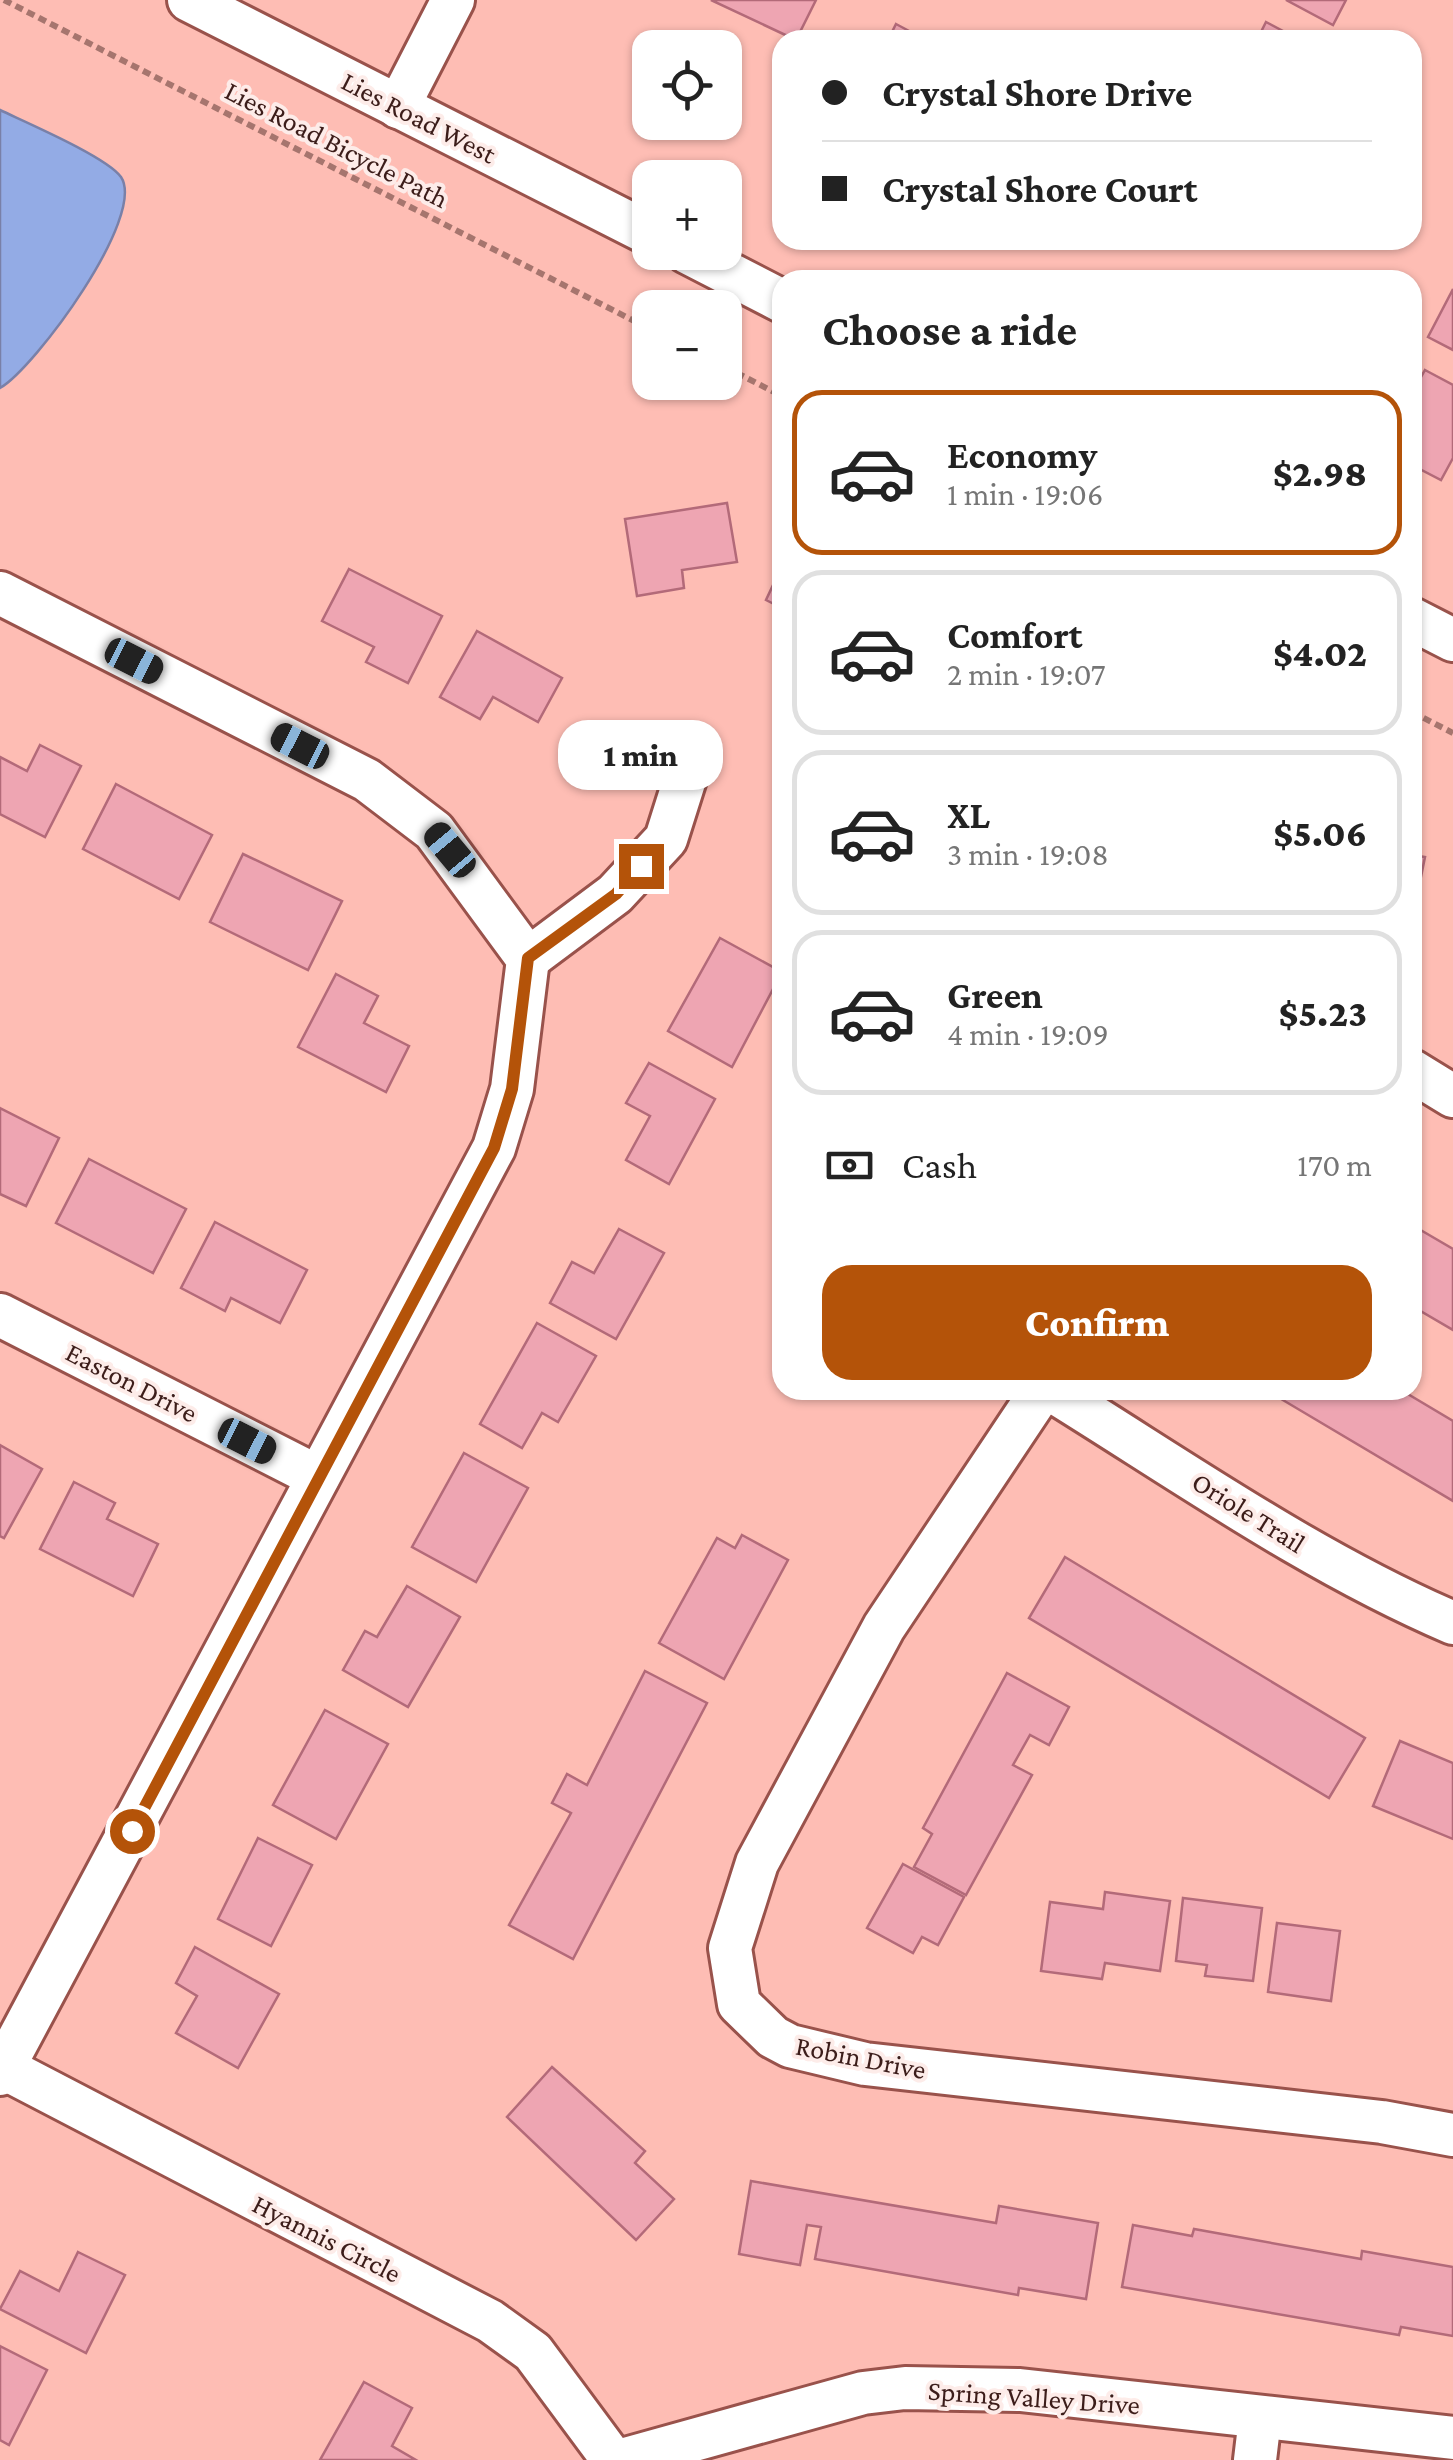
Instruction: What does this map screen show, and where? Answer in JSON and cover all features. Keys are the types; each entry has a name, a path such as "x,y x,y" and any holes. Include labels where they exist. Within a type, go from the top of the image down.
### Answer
{"street":[{"name":"Lies Road West","path":"188,0 632,225"},
{"path":"398,107 453,0"},
{"path":"721,270 772,296"},
{"path":"0,593 367,780 434,831 528,958 512,1089 494,1148 1,2069"},
{"path":"1422,624 1453,640"},
{"path":"528,958 616,894 666,838 690,760"},
{"path":"1422,1078 1453,1096"},
{"name":"Easton Drive","path":"0,1315 318,1477"},
{"name":"Robin Drive","path":"1035,1400 884,1627 756,1863 730,1948 739,2004 773,2037 790,2046 865,2064 1382,2122 1453,2135"},
{"name":"Oriole Trail","path":"1066,1400 1329,1562 1390,1596 1453,1623"},
{"name":"Hyannis Circle","path":"1,2069 490,2321 533,2352 613,2460"},
{"name":"Spring Valley Drive","path":"622,2460 862,2393 905,2388 1020,2390 1258,2439 1453,2438"}],"path":[{"name":"Lies Road Bicycle Path","path":"4,0 632,320"},
{"path":"742,376 772,391"},
{"path":"1422,717 1453,733"}],"water":[{"path":"0,110 100,160 121,177 125,196 118,224 83,290 37,352 0,388"}],"building":[{"path":"711,0 816,0 801,30 775,30"},
{"path":"1286,0 1346,0 1333,25"},
{"path":"1266,22 1281,30 1262,30"},
{"path":"1453,289 1453,350 1428,337"},
{"path":"1425,370 1453,385 1453,458 1441,480 1422,470"},
{"path":"727,503 737,562 682,570 684,588 637,596 625,519"},
{"path":"349,569 442,616 408,683 366,662 374,647 322,621"},
{"path":"477,631 562,678 538,722 493,697 480,719 440,697"},
{"path":"40,745 81,766 45,837 0,814 0,757 27,771"},
{"path":"116,784 212,835 179,899 83,849"},
{"path":"243,854 342,901 308,970 210,922"},
{"path":"720,938 772,967 772,991 732,1067 668,1031"},
{"path":"336,974 378,996 364,1023 409,1046 386,1092 298,1047"},
{"path":"649,1063 715,1099 669,1184 626,1160 650,1116 626,1103"},
{"path":"0,1108 59,1138 26,1206 0,1194"},
{"path":"89,1159 186,1209 153,1273 56,1223"},
{"path":"215,1222 307,1270 280,1323 231,1298 225,1311 181,1288"},
{"path":"619,1229 664,1253 616,1339 550,1303 572,1262 594,1273"},
{"path":"1422,1231 1453,1249 1453,1330 1422,1312"},
{"path":"537,1323 596,1356 558,1422 542,1413 522,1448 480,1424"},
{"path":"1283,1400 1418,1400 1453,1421 1453,1501"},
{"path":"0,1445 42,1469 4,1538 0,1536"},
{"path":"464,1453 528,1488 476,1582 412,1547"},
{"path":"74,1482 115,1503 107,1519 158,1544 133,1596 40,1549"},
{"path":"742,1535 788,1560 724,1679 659,1643 717,1538 735,1548"},
{"path":"1065,1557 1365,1738 1329,1798 1029,1618"},
{"path":"407,1586 460,1617 408,1707 343,1670 365,1631 377,1637"},
{"path":"645,1671 707,1703 573,1959 509,1925 571,1813 552,1803 567,1774 587,1785"},
{"path":"1007,1673 1069,1707 1049,1745 1030,1735 1013,1765 1032,1775 966,1895 914,1867 932,1834 923,1828"},
{"path":"325,1710 388,1744 336,1839 273,1805"},
{"path":"1400,1741 1453,1763 1453,1839 1373,1806"},
{"path":"258,1838 312,1865 271,1946 218,1919"},
{"path":"903,1864 964,1897 938,1945 922,1937 913,1953 867,1928"},
{"path":"1105,1892 1170,1901 1160,1971 1105,1963 1102,1979 1041,1971 1050,1902 1103,1909"},
{"path":"1183,1898 1262,1908 1253,1981 1205,1976 1207,1965 1176,1961"},
{"path":"1277,1923 1340,1931 1331,2001 1268,1992"},
{"path":"195,1947 279,1994 238,2068 176,2033 197,1996 176,1983"},
{"path":"552,2067 645,2151 635,2163 674,2199 636,2240 507,2117"},
{"path":"751,2181 996,2223 999,2206 1098,2223 1086,2299 1019,2288 1018,2295 815,2259 821,2227 807,2225 800,2265 739,2254"},
{"path":"1133,2225 1192,2236 1194,2229 1361,2259 1362,2251 1453,2267 1453,2336 1401,2327 1399,2335 1122,2287"},
{"path":"78,2252 125,2275 86,2353 0,2309 20,2271 59,2291"},
{"path":"0,2346 47,2370 9,2445 0,2440"},
{"path":"364,2382 412,2408 392,2446 416,2460 320,2460"}],"route":[{"path":"132,1831 494,1148 512,1089 528,958 616,894 641,866"}]}
